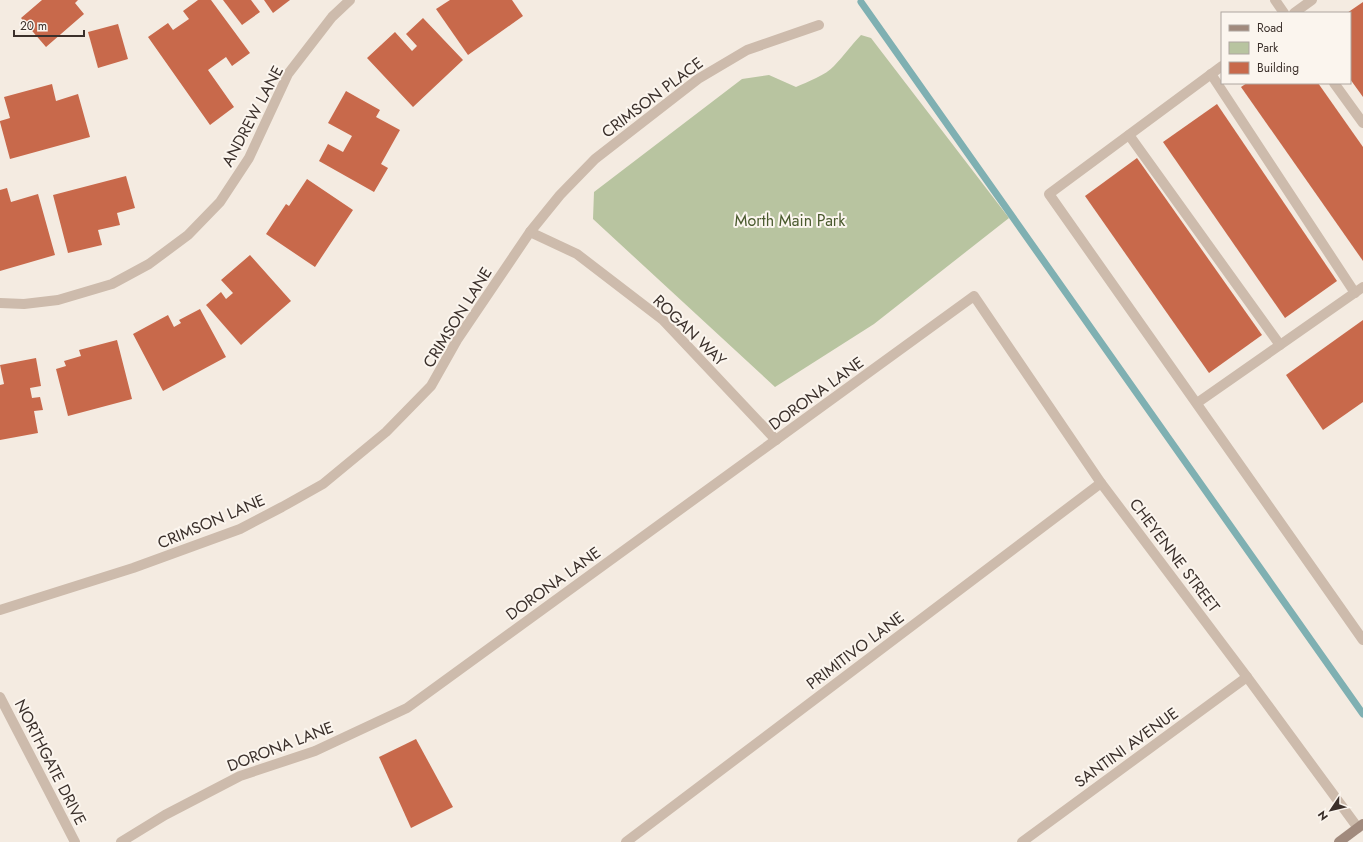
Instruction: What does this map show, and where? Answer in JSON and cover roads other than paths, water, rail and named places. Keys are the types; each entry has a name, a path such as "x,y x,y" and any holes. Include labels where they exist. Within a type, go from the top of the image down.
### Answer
{"main road":[{"path":"1346,840 1360,826"}],"street":[{"name":"ANDREW LANE","path":"0,304 24,304 58,300 112,284 149,264 188,235 220,202 249,158 288,74 332,17 350,0"},
{"path":"1275,0 1283,12"},
{"path":"1295,12 1312,0"},
{"name":"CRIMSON PLACE","path":"530,232 560,195 595,159 698,79 747,50 819,26"},
{"path":"1221,67 1049,194 1197,402 1363,640"},
{"path":"1197,402 1359,290 1211,74"},
{"path":"1335,84 1363,123"},
{"path":"1129,135 1280,345"},
{"name":"ROGAN WAY","path":"530,232 577,254 663,320 776,440"},
{"name":"CRIMSON LANE","path":"0,610 133,568 240,528 323,484 386,432 431,386 457,340 530,232"},
{"name":"DORONA LANE","path":"121,842 165,815 240,776 316,751 407,708 974,296"},
{"name":"CHEYENNE STREET","path":"974,296 1101,483 1360,826"},
{"name":"PRIMITIVO LANE","path":"626,842 1101,483"},
{"name":"SANTINI AVENUE","path":"1022,842 1247,677"},
{"name":"NORTHGATE DRIVE","path":"0,697 75,842"}],"waterway":[{"path":"861,2 1363,714"}],"park label":[{"name":"Morth Main Park","path":"790,220"}]}
